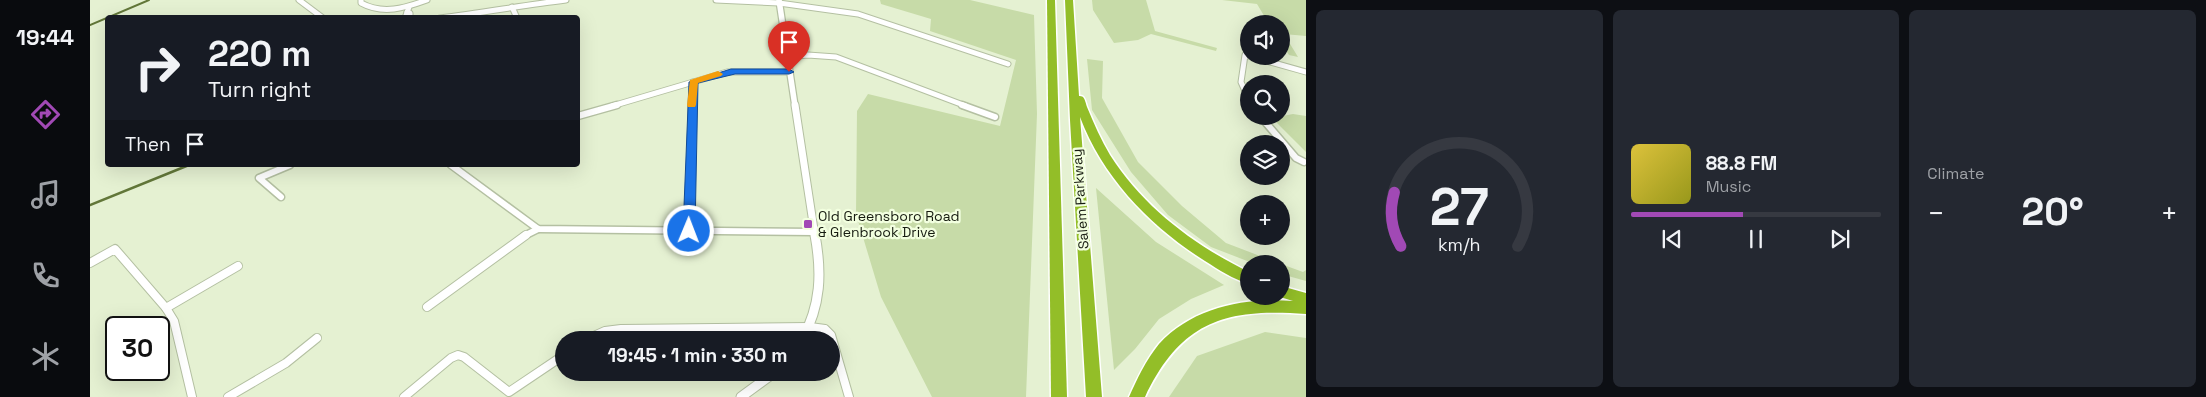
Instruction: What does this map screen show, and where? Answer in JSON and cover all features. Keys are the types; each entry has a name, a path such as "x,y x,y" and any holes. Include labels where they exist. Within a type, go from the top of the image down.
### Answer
{"highway":[{"name":"Salem Parkway","path":"1051,0 1059,397"},
{"name":"Salem Parkway","path":"1069,0 1094,397"},
{"path":"1074,85 1097,143 1117,173 1142,202 1169,229 1188,244 1240,274"},
{"path":"1290,295 1306,299"},
{"path":"1137,397 1149,370 1162,351 1178,334 1197,323 1219,313 1246,307 1277,305 1306,308"}],"street":[{"path":"299,0 319,15"},
{"path":"361,0 361,3 368,8 407,12 427,0"},
{"path":"468,15 548,1 566,0"},
{"path":"716,0 779,1 858,14 1008,64"},
{"path":"779,1 814,232 820,260 821,287 807,331"},
{"path":"512,7 516,15"},
{"path":"787,57 808,55 836,58 994,117"},
{"path":"1241,75 1246,55 1306,72"},
{"path":"580,115 734,71 789,72"},
{"path":"689,231 693,82"},
{"path":"1268,125 1296,158 1304,162"},
{"path":"281,197 259,178 285,167"},
{"path":"457,167 538,229"},
{"path":"427,307 522,237 538,229 814,232"},
{"path":"90,263 115,249 166,308 174,321 192,397"},
{"path":"166,308 238,266"},
{"path":"605,331 622,329 810,326 825,329 831,336 849,397"},
{"path":"228,397 286,363 318,338"},
{"path":"404,397 450,358 458,355 464,357 509,392 555,361"},
{"path":"741,397 763,381"}],"green space":[{"path":"880,0 970,0 1034,15 1037,114 1026,397 932,397 881,297 856,214 857,111 868,94 1000,126 1016,60 930,31 931,19 881,4"},
{"path":"1092,0 1146,0 1155,31 1217,48 1216,51 1151,34 1138,40 1114,43 1093,10"},
{"path":"1222,0 1306,0 1306,36 1290,35 1290,15 1264,15 1257,4"},
{"path":"1290,44 1298,57 1290,55"},
{"path":"1087,59 1103,61 1102,98 1138,162 1182,206 1226,243 1257,255 1240,255 1240,258 1211,247 1168,215 1131,172 1092,110"},
{"path":"1290,115 1306,116 1306,152 1279,125 1290,125"},
{"path":"1096,188 1156,242 1224,285 1191,299 1159,319 1135,349 1114,370"},
{"path":"1290,267 1303,272 1306,270 1306,281 1290,277"},
{"path":"1265,332 1306,338 1306,397 1169,397 1197,356"}],"waterway":[{"path":"114,15 149,0"},
{"path":"90,25 105,19"},
{"path":"90,205 184,167"}],"slow traffic":[{"path":"691,105 693,82 718,74"}],"place":[{"name":"Old Greensboro Road & Glenbrook Drive","path":"808,224"}],"route":[{"path":"689,231 693,82 734,71 789,72"}]}
